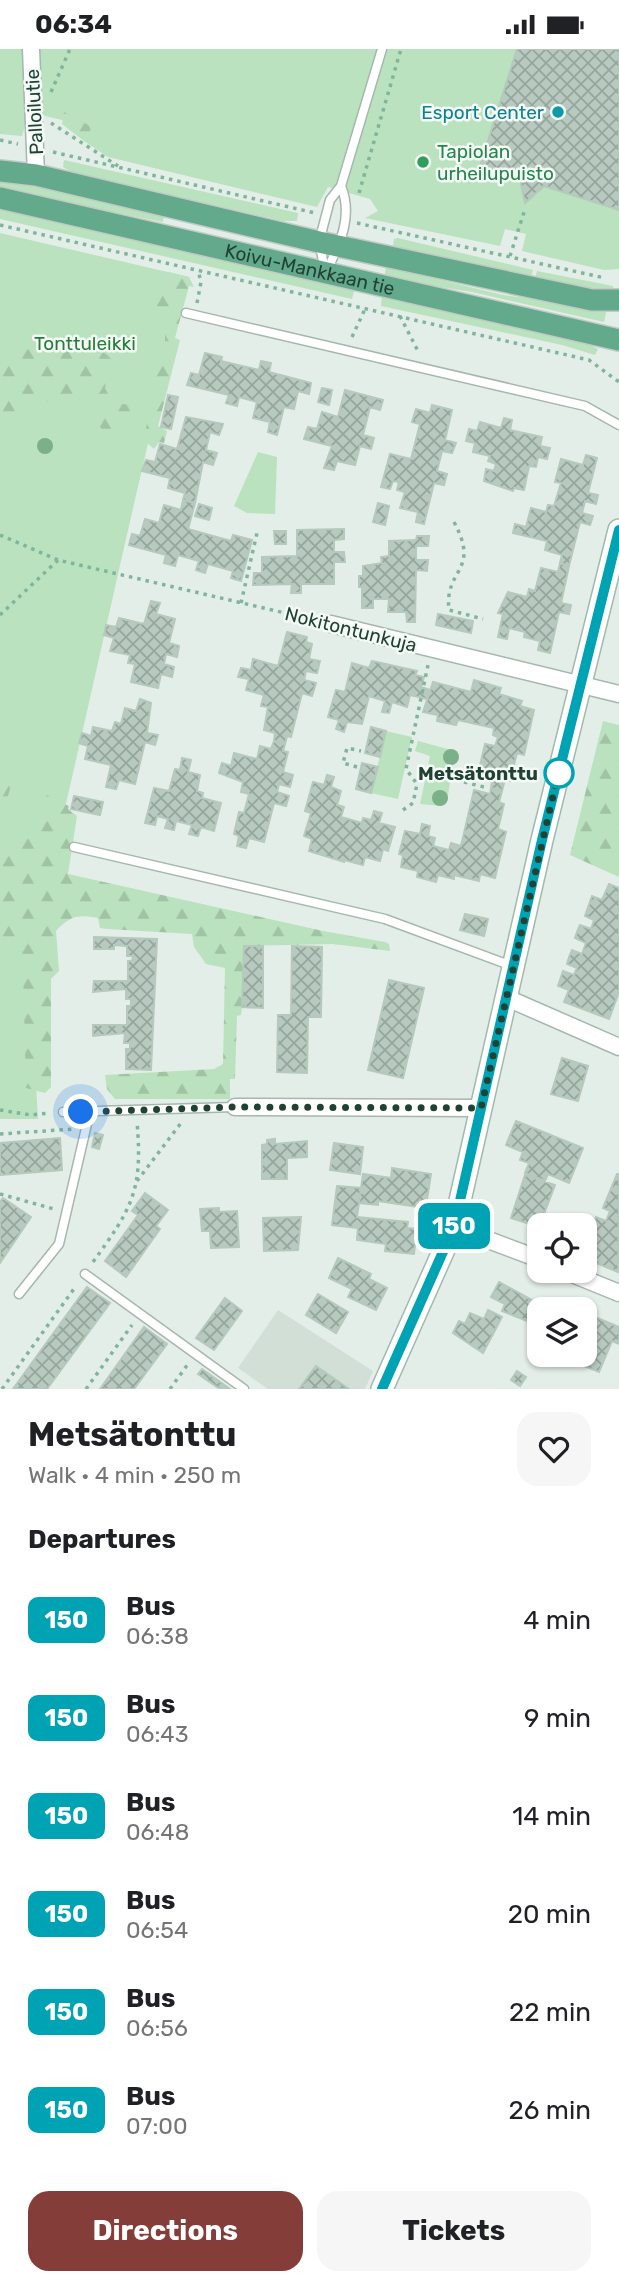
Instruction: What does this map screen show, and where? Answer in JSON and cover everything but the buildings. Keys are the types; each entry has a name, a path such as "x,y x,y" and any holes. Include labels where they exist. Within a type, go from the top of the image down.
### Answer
{"main road":[{"name":"Koivu-Mankkaan tie","path":"0,171 36,175 329,244 592,300 619,300"},
{"name":"Koivu-Mankkaan tie","path":"0,198 619,340"}],"street":[{"name":"Palloilutie","path":"31,49 36,175"},
{"path":"382,1389 454,1227 580,685 619,530"},
{"name":"Nokitontunkuja","path":"331,624 619,694"},
{"path":"507,998 619,1047"},
{"path":"235,1107 481,1108"},
{"path":"454,1227 527,1254"},
{"path":"594,1283 619,1293"}],"lane":[{"path":"326,272 329,244 326,215 330,200 341,186 382,49"},
{"path":"326,272 329,244 345,220 349,204 341,186"},
{"path":"190,314 585,406 619,425"},
{"path":"74,847 385,919 514,967"},
{"path":"63,1112 235,1107"},
{"path":"19,1294 59,1244 90,1111"},
{"path":"85,1274 244,1389"}],"path":[{"path":"48,97 70,49"},
{"path":"359,202 370,146 401,49"},
{"path":"49,121 120,167"},
{"path":"0,140 326,215"},
{"path":"510,256 525,209"},
{"path":"363,218 366,225"},
{"path":"345,220 610,279"},
{"path":"0,225 589,360 619,382"},
{"path":"190,314 200,291 198,270"},
{"path":"344,350 365,308"},
{"path":"400,316 429,370"},
{"path":"454,522 466,548 461,569 451,586 449,610 483,619"},
{"path":"241,603 257,533"},
{"name":"Nokitontunkuja","path":"0,535 58,560 331,624"},
{"path":"0,615 58,560"},
{"path":"403,810 412,803 417,784 406,769 432,649"},
{"path":"357,767 343,763 347,748 361,751"},
{"path":"464,782 488,788"},
{"path":"135,1182 194,1108"},
{"path":"0,1110 31,1115 63,1112"},
{"path":"2,1389 126,1217 134,1198 139,1147 136,1110"},
{"path":"0,1134 86,1129"},
{"path":"0,1194 66,1213"},
{"path":"86,1389 140,1314"},
{"path":"170,1389 195,1354"}],"shaded area":[{"path":"278,1310 373,1371 365,1389 268,1389 238,1368"}],"green space":[{"name":"Tapiolan urheilupuisto","path":"0,49 619,49 619,269 604,270 522,251 526,234 505,229 500,246 365,218 378,211 370,199 328,187 317,207 108,157 84,141 91,127 29,112 22,136 0,134"},
{"path":"64,112 92,127 84,141 62,124"},
{"path":"64,160 298,213 297,221 283,221 73,173 63,167"},
{"path":"0,181 35,185 164,215 163,222 0,190"},
{"path":"0,205 355,288 352,299 0,219"},
{"name":"Tonttuleikki","path":"0,233 189,277 152,425 50,872 26,911 38,1119 0,1119"},
{"path":"394,239 533,270 531,277 393,247"},
{"path":"386,267 503,295 607,308 604,322 472,292 384,278"},
{"path":"537,271 613,286 614,292 601,292 535,278"},
{"path":"169,272 189,277 194,287 189,286 175,338 180,340 158,426 167,431 164,443 159,442 154,449 144,440 149,412 140,414 131,426 107,433 98,423 99,401 43,402 19,421 0,422 0,346 11,349 76,348 103,352 111,359 105,388 113,403 133,405 152,395 165,345 165,329 157,313 157,289 161,274"},
{"path":"382,294 583,342 598,349 595,355 562,345 381,306"},
{"path":"258,452 277,457 275,514 247,513 234,506"},
{"path":"603,721 619,725 619,877 570,855"},
{"path":"386,731 412,737 398,799 371,793"},
{"path":"418,741 455,751 447,801 441,806 420,804 430,756 415,751"},
{"path":"3,774 14,776 0,822 0,778"},
{"path":"47,795 69,806 68,809 77,816 68,874 323,931 385,942 389,944 390,951 333,944 244,946 242,1007 241,1015 237,1016 235,1079 230,1079 230,1099 115,1099 107,1089 105,1075 214,1069 223,1064 225,968 206,964 194,947 192,934 100,928 98,918 75,917 56,931 59,971 51,979 51,1087 45,1093 26,1088 23,970 0,940 0,853 39,820 42,800"}],"bus line":[{"name":"150","path":"382,1389 454,1227 542,840 619,530"}],"place":[{"name":"Esport Center","path":"558,112"},
{"name":"Tapiolan urheilupuisto","path":"423,162"},
{"name":"Metsätonttu","path":"559,773"}],"route":[{"path":"81,1112 235,1107 481,1108 559,770 559,773"}]}
